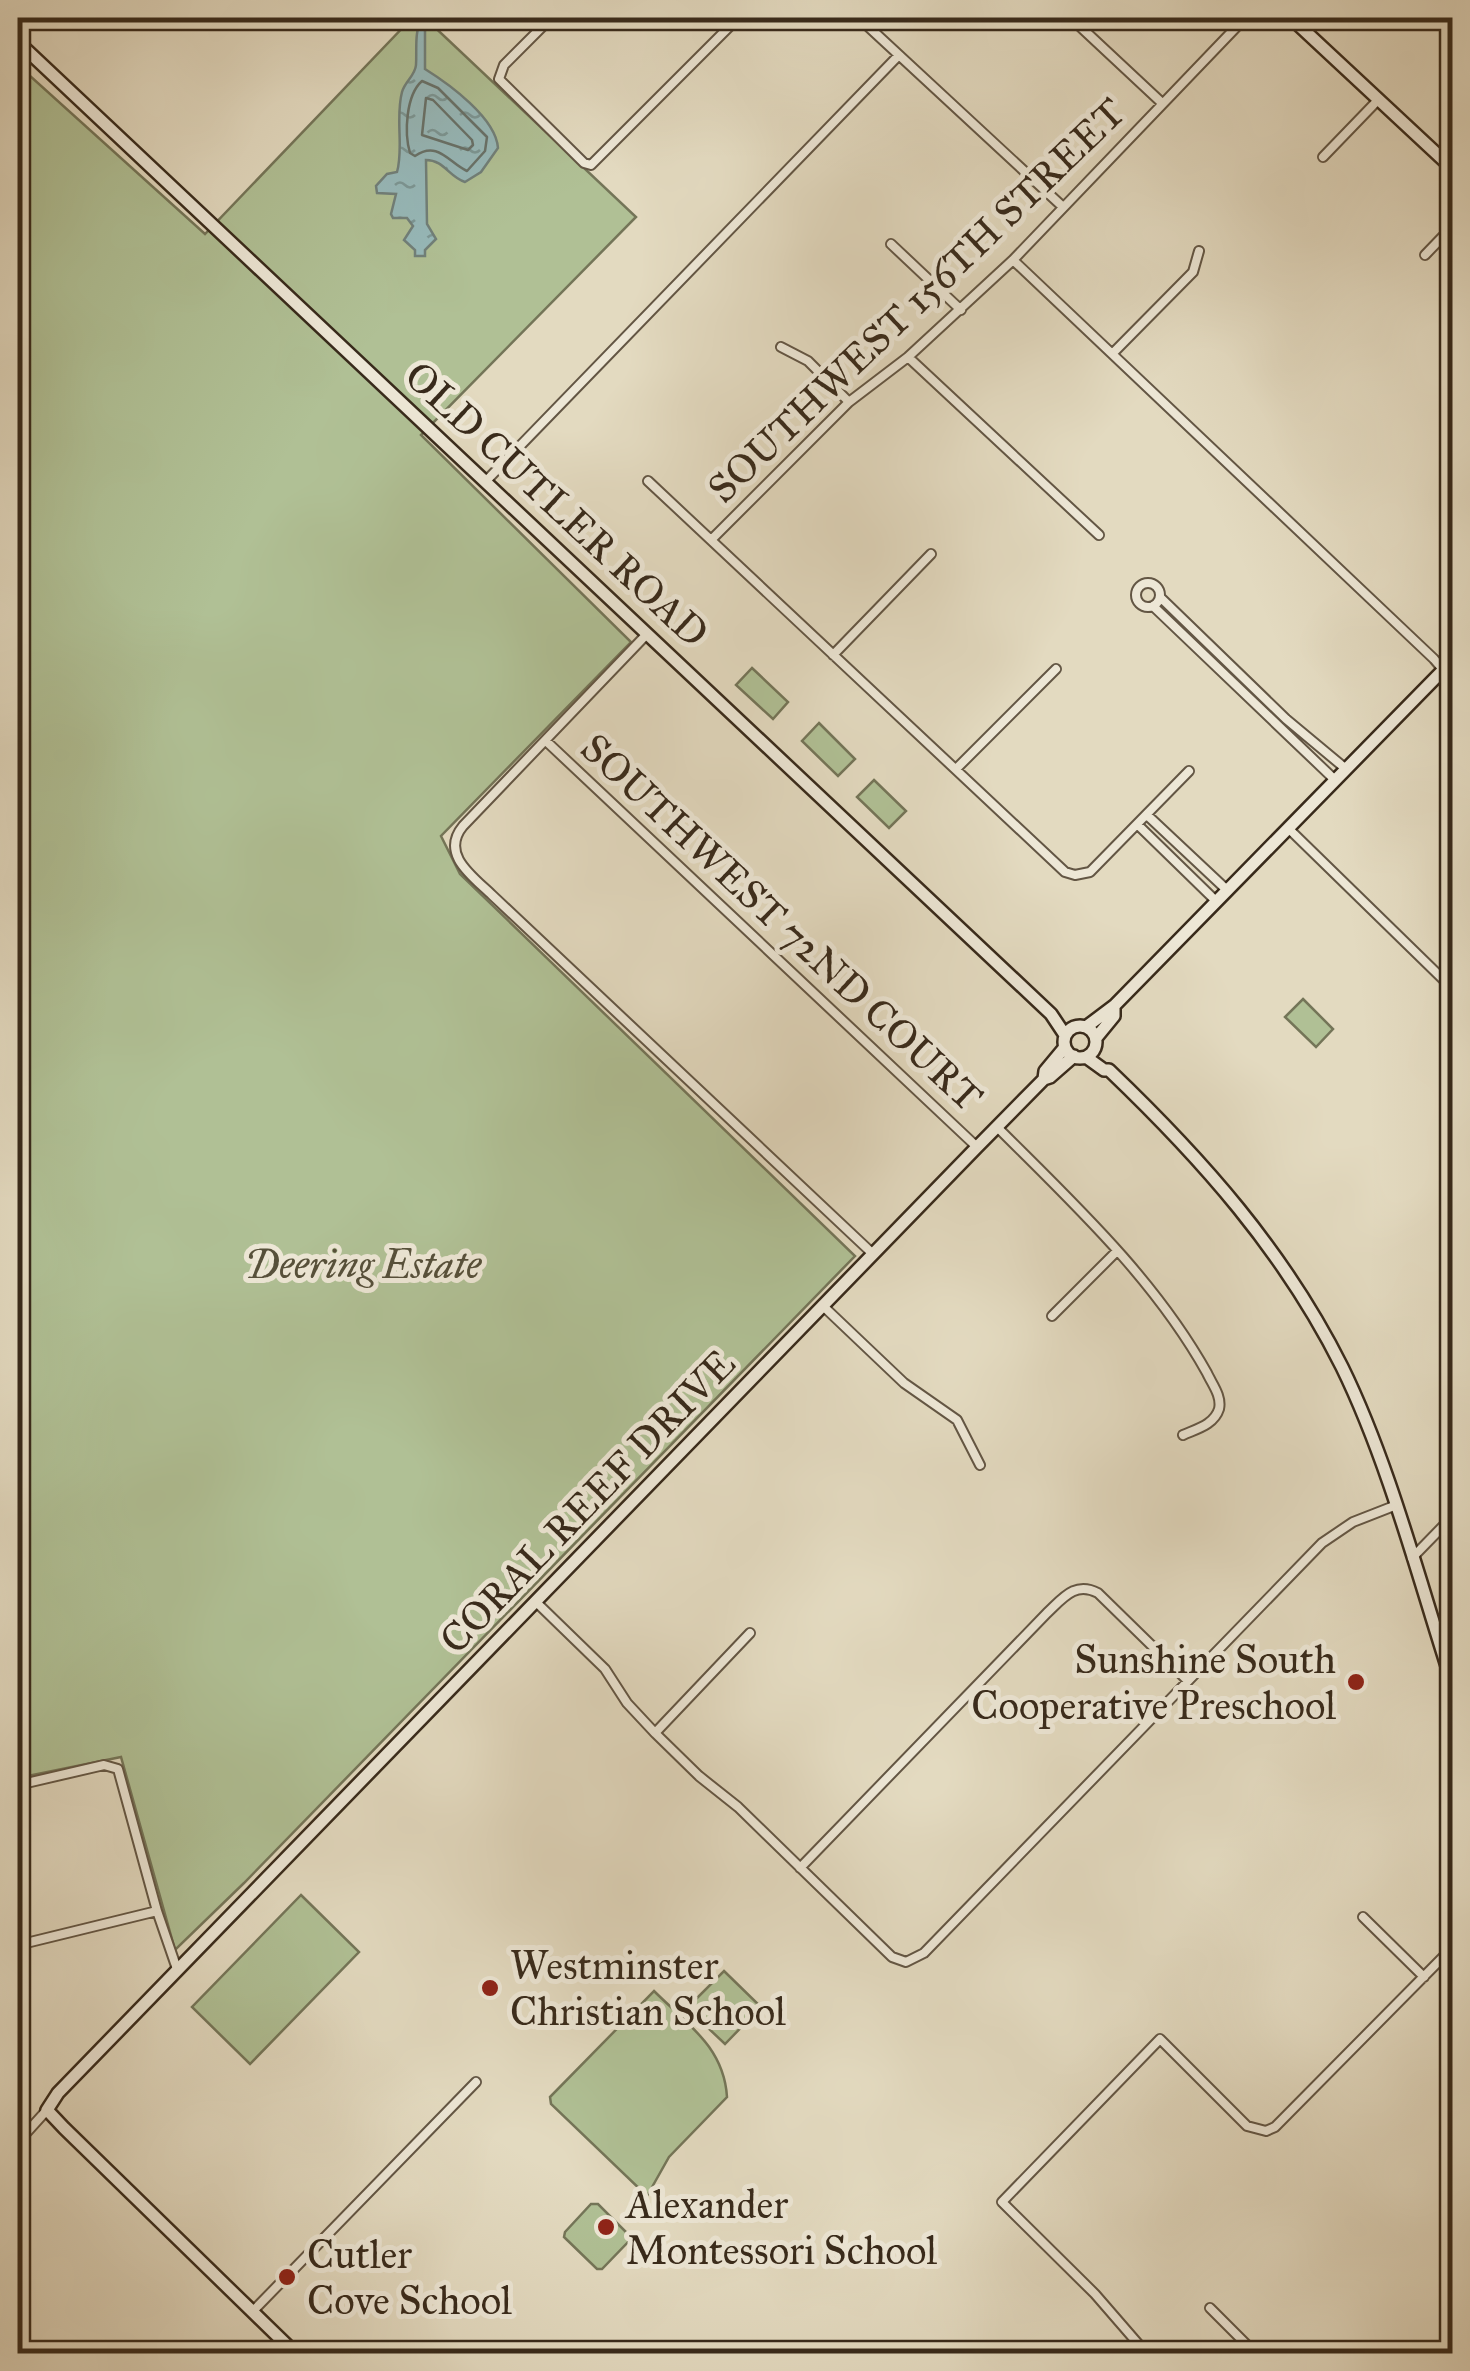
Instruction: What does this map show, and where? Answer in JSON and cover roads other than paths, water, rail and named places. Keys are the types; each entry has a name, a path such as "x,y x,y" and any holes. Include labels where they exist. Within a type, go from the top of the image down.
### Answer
{"main road":[{"path":"1292,18 1452,168"},
{"name":"OLD CUTLER ROAD","path":"18,42 1051,1014 1072,1049 1109,1070 1208,1168 1278,1258 1343,1370 1370,1433 1452,1682"},
{"path":"1072,1049 1081,1027 1114,1006 1450,670"},
{"path":"1072,1049 1095,1041 1114,1016 1114,1006"},
{"name":"OLD CUTLER ROAD","path":"1051,1014 1081,1027 1110,1064 1109,1070"},
{"name":"CORAL REEF DRIVE","path":"47,2110 61,2088 822,1305 1044,1079 1050,1078 1072,1049"},
{"path":"47,2110 296,2354"}],"street":[{"path":"318,18 326,26"},
{"path":"551,18 502,67 500,82 584,163 593,165 738,18"},
{"path":"859,18 1062,208"},
{"path":"1070,18 1162,103"},
{"name":"SOUTHWEST 156TH STREET","path":"711,540 849,402 908,357 1013,260 1246,18"},
{"path":"486,481 898,55"},
{"path":"1323,157 1379,99"},
{"path":"1425,255 1452,227"},
{"path":"891,244 961,310"},
{"path":"1113,353 1193,272 1199,250"},
{"path":"1013,260 1450,670"},
{"path":"781,347 808,361 849,402"},
{"path":"908,357 1098,535"},
{"path":"648,481 1070,874 1080,875 1096,866 1189,771"},
{"path":"833,655 932,554"},
{"path":"1160,597 1153,606 1145,607 1138,603 1138,588 1153,584 1159,589 1160,597 1206,648 1284,722 1336,780"},
{"path":"1153,606 1206,648"},
{"path":"647,634 463,826 453,843 463,865 492,896 873,1254"},
{"path":"956,769 1056,669"},
{"path":"1284,722 1346,770"},
{"name":"SOUTHWEST 72ND COURT","path":"546,741 977,1147"},
{"path":"1147,815 1228,891"},
{"path":"1138,825 1217,902"},
{"path":"1288,828 1452,988"},
{"name":"SOUTHWEST 72ND COURT","path":"997,1127 1056,1183 1165,1308 1219,1396 1214,1418 1183,1436"},
{"path":"1052,1316 1116,1250"},
{"path":"822,1305 904,1383 957,1420 980,1465"},
{"path":"535,1601 602,1665 627,1703 654,1733 892,1957 908,1962 924,1953 1326,1540 1353,1522 1394,1506"},
{"path":"1412,1558 1452,1518"},
{"path":"800,1868 1074,1589 1092,1589 1188,1680"},
{"path":"654,1733 750,1633"},
{"path":"18,1785 104,1765 116,1767 177,1969"},
{"path":"18,1945 157,1911"},
{"path":"1363,1917 1424,1977"},
{"path":"1148,2354 1095,2294 1002,2202 1160,2040 1248,2126 1266,2131 1283,2121 1452,1948"},
{"path":"253,2311 476,2082"},
{"path":"18,2142 47,2110"},
{"path":"1210,2308 1256,2354"}],"water":[{"path":"422,18 435,18 425,28 425,69 480,114 498,148 481,172 465,182 426,160 427,224 436,239 425,250 425,256 415,256 415,250 404,240 413,226 407,218 393,218 391,214 396,194 377,193 376,186 387,174 397,172 400,102 403,88 415,69"}],"place":[{"name":"Sunshine South Cooperative Preschool","path":"1356,1682"},
{"name":"Westminster Christian School","path":"490,1988"},
{"name":"Alexander Montessori School","path":"606,2227"},
{"name":"Cutler Cove School","path":"287,2277"}],"park label":[{"name":"Deering Estate","path":"363,1264"}]}
